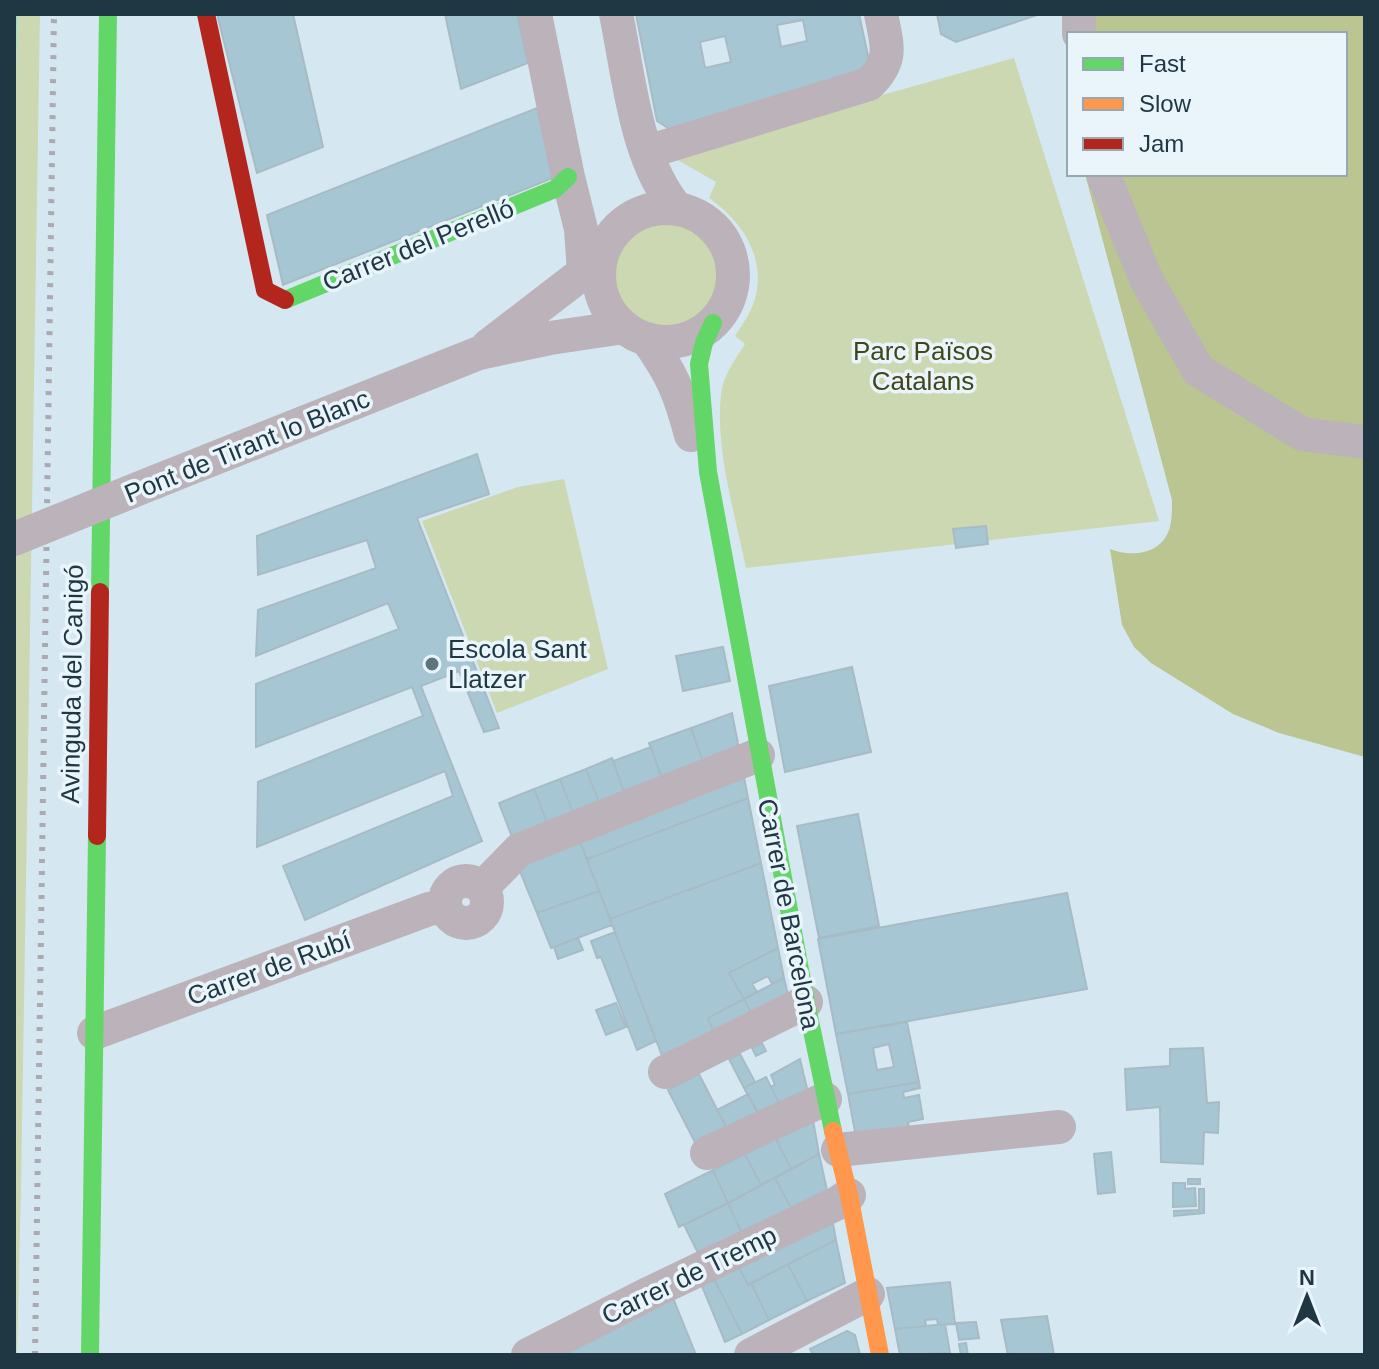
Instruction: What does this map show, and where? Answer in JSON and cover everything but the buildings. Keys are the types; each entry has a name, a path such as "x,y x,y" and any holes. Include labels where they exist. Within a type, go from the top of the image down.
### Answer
{"street":[{"name":"Avinguda del Canigó","path":"90,1355 108,14"},
{"name":"Carrer del Perelló","path":"206,14 265,290 285,300 555,189 568,177"},
{"path":"535,14 581,229 611,313 635,333"},
{"path":"616,14 636,115 655,178 677,209"},
{"path":"647,152 869,84 884,70 887,52 881,14"},
{"path":"1104,176 1147,281 1198,370 1302,434 1365,442"},
{"path":"677,209 706,221 721,235 731,254 733,286 726,306 713,323 694,336 670,342 635,333 550,338 479,353 593,265 609,240 629,219 647,211 677,209"},
{"name":"Carrer de Barcelona","path":"713,323 699,364 708,472 806,1002 825,1099 849,1195 880,1355"},
{"name":"Carrer de Barcelona","path":"635,333 668,368 681,394 691,435 708,472"},
{"name":"Pont de Tirant lo Blanc","path":"14,539 479,353"},
{"name":"Carrer de Rubí","path":"94,1033 429,909 445,906 454,920 466,924 474,922 487,907 482,888 519,850 758,755"},
{"path":"665,1072 806,1002"},
{"path":"707,1153 825,1099"},
{"path":"838,1150 1059,1127"},
{"name":"Carrer de Tremp","path":"528,1355 849,1195"},
{"path":"751,1355 868,1294"}],"green space":[{"path":"17,14 40,14 21,1190 17,1355 14,1355 14,213"},
{"name":"Parc Països Catalans","path":"1014,58 1159,521 746,568 727,482 720,416 724,381 745,344 735,336 754,302 758,271 755,256 741,230 709,198 716,182 669,155"},
{"path":"666,219 687,224 705,236 717,254 722,275 717,296 705,314 687,326 666,331 645,326 627,314 615,296 610,275 615,254 627,236 645,224"},
{"path":"564,479 608,669 497,713 422,521 518,487"}],"shaded area":[{"path":"14,14 17,14 14,213"},
{"path":"1094,14 1365,14 1365,757 1279,733 1233,714 1151,663 1134,647 1122,625 1110,549 1128,553 1146,552 1161,543 1170,527 1172,500 1086,176 1347,176 1347,32 1094,32"}],"railway":[{"path":"35,1355 54,14"}],"traffic: fast":[{"path":"100,592 108,14"},
{"path":"285,300 555,189 568,177"},
{"path":"713,323 699,364 708,472 806,1002 833,1131"},
{"path":"90,1355 97,836"}],"traffic: slow":[{"path":"833,1131 849,1195 880,1355"}],"traffic: jam":[{"path":"206,14 265,290 285,300"},
{"path":"97,836 100,592"}],"place":[{"name":"Escola Sant Llatzer","path":"432,664"}]}
